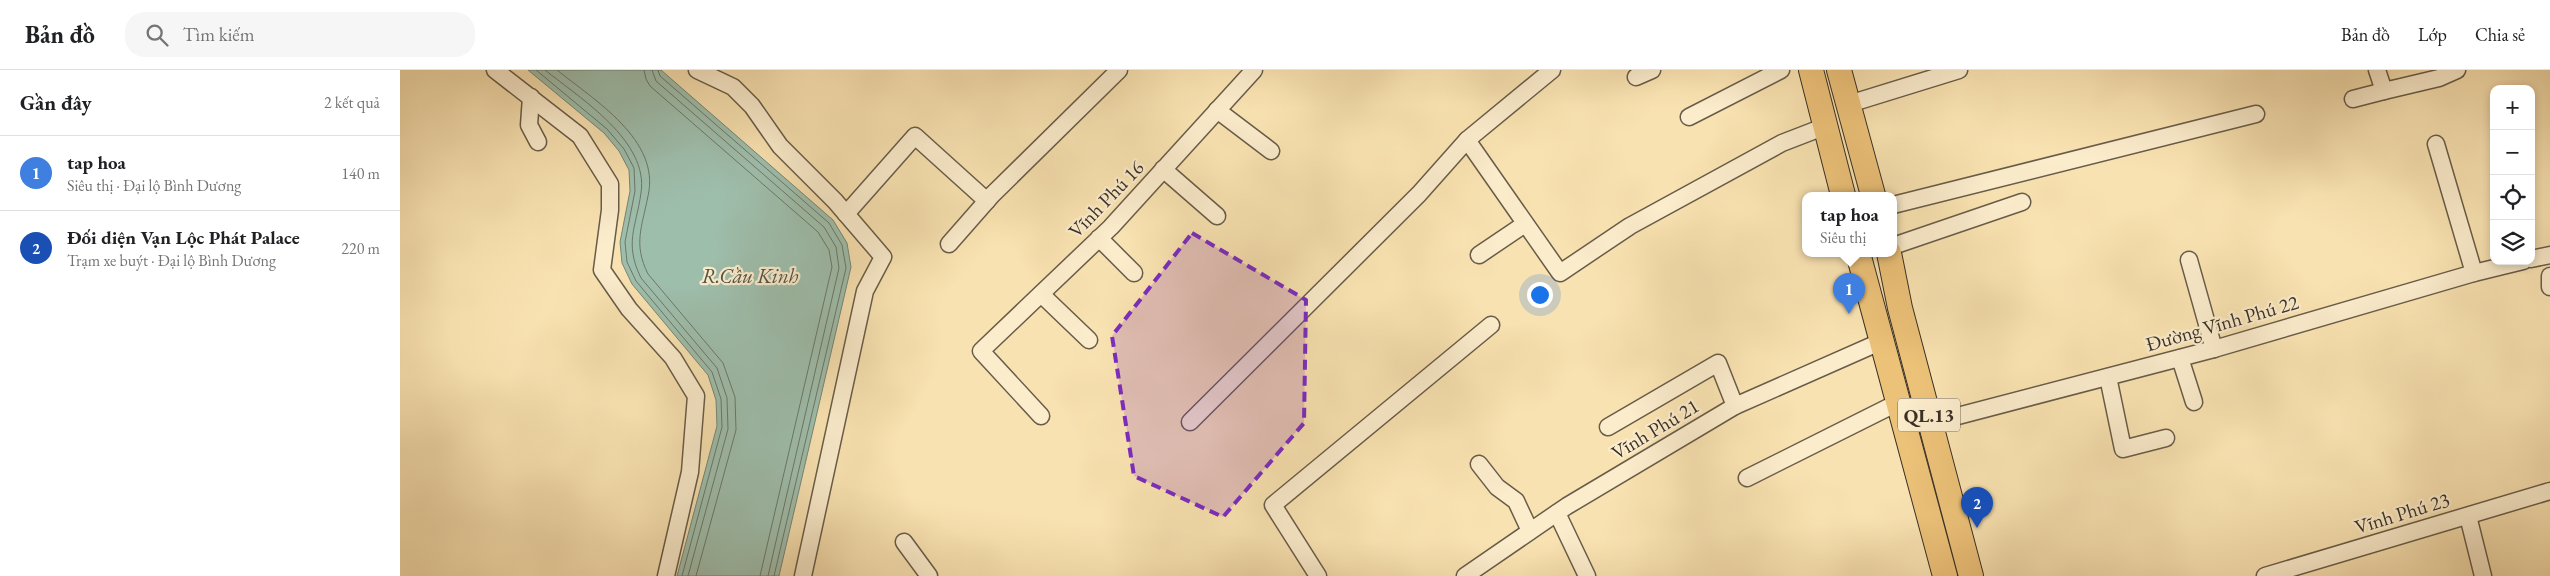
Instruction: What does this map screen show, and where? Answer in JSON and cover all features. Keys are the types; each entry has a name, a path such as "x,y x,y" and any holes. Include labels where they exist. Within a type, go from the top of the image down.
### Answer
{"highway":[{"path":"1811,70 1842,192"},
{"path":"1839,70 1872,192"},
{"name":"QL.13","path":"1859,257 1880,342 1899,402 1945,576"},
{"name":"QL.13","path":"1890,257 1907,332 1971,576"},
{"path":"1880,342 1907,332"}],"street":[{"path":"496,70 580,136 610,184 610,210 602,270 629,309 673,358 696,396 690,472 666,576"},
{"path":"697,70 733,87 752,106 780,146 846,214 883,257 865,291 803,576"},
{"path":"949,244 987,201 1119,70"},
{"name":"Vĩnh Phú 16","path":"1041,416 981,351 1099,238 1254,70"},
{"path":"1190,422 1419,194 1466,140 1552,70"},
{"path":"1636,78 1652,70"},
{"path":"1689,117 1781,70"},
{"path":"1849,104 1960,70"},
{"path":"2377,70 2384,91"},
{"path":"2354,100 2439,78 2458,70"},
{"path":"531,98 529,125 538,142"},
{"path":"1217,110 1271,151"},
{"path":"1897,204 2256,114"},
{"path":"1466,140 1525,224 1556,276 1630,226 1782,143 1826,126"},
{"path":"846,214 915,136 987,201"},
{"path":"2436,144 2474,273"},
{"path":"1163,169 1217,216"},
{"path":"1897,245 2022,202"},
{"path":"1479,255 1525,224"},
{"path":"1099,238 1134,273"},
{"path":"2535,258 2550,255"},
{"path":"2189,260 2214,349"},
{"name":"Đường Vĩnh Phú 22","path":"1932,423 2214,349 2507,265"},
{"path":"2550,276 2550,287"},
{"path":"1041,294 1090,340"},
{"path":"1318,576 1273,505 1491,325"},
{"name":"Vĩnh Phú 21","path":"1465,576 1557,513 1735,406 1880,342"},
{"path":"2180,358 2194,402"},
{"path":"1608,427 1718,363 1735,406"},
{"path":"2108,377 2124,449 2166,438"},
{"path":"1748,478 1899,402"},
{"path":"1479,464 1497,487 1516,501 1530,531"},
{"name":"Vĩnh Phú 23","path":"2265,576 2550,492"},
{"path":"1557,513 1587,576"},
{"path":"2468,516 2483,576"},
{"path":"904,542 929,576"}],"highlighted area":[{"path":"1192,233 1306,300 1304,423 1223,517 1134,476 1112,336"}],"water":[{"name":"R.Cầu Kinh","path":"528,70 661,70 833,220 847,243 851,267 779,576 677,576 717,426 716,400 708,375 632,284 622,263 620,242 630,191 629,170 619,151 604,133"}],"place":[{"name":"tap hoa","path":"1849,314"},
{"name":"Đối diện Vạn Lộc Phát Palace","path":"1977,528"}]}
